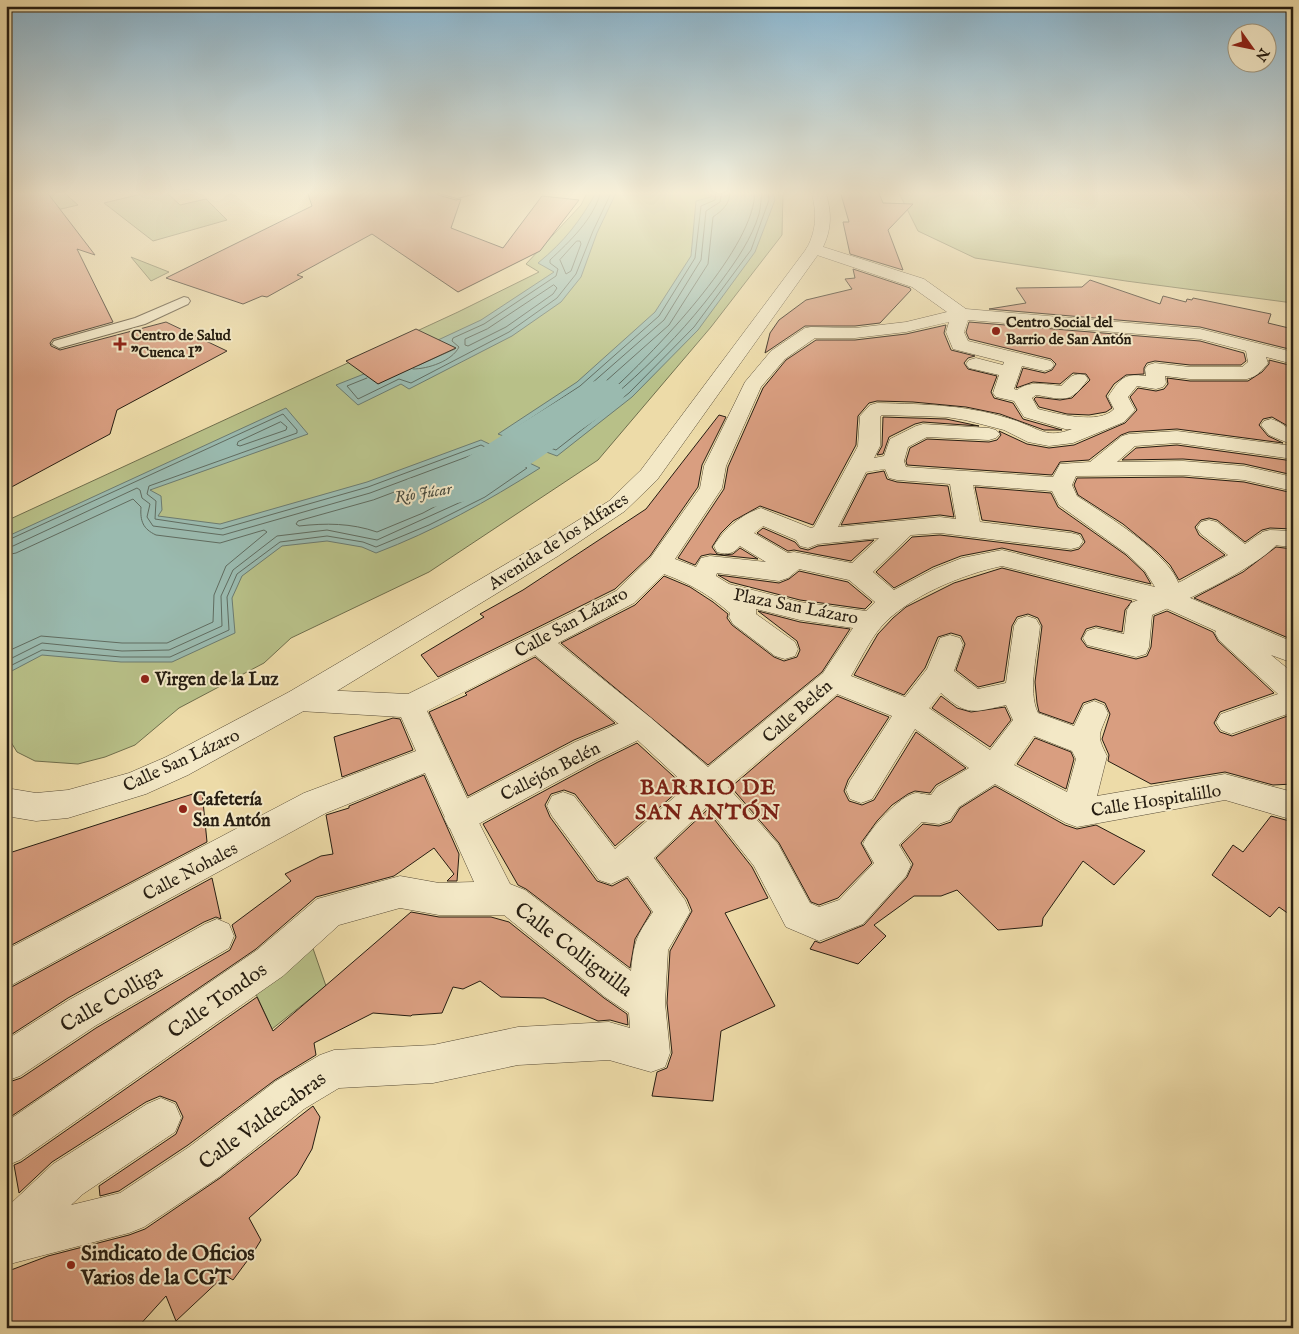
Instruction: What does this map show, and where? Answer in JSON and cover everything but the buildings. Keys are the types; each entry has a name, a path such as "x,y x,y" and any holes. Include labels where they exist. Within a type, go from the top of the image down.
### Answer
{"street":[{"name":"Avenida de los Alfares","path":"298,700 549,550 617,506 634,491 667,452 811,253"},
{"path":"827,253 918,283 961,314 955,332 960,345 1013,366"},
{"name":"Calle San Lázaro","path":"6,802 36,807 54,806 85,800 135,785 177,766 298,700 411,706 625,597 660,563 711,488 715,466 752,386 778,356 811,332 855,333 906,327 961,314 1200,334 1293,358"},
{"path":"1254,348 1258,363 1247,373 1190,373 1155,369 1156,383 1133,380 1126,385 1118,398 1125,410 1111,420 1066,439 1049,440 923,430 898,444 893,461 897,473 960,478 1064,477 1098,467 1183,468 1244,473 1293,484"},
{"path":"976,364 1044,365"},
{"path":"1013,366 1003,393 1021,397 1031,413 1065,423 1111,420 1149,439"},
{"path":"1021,397 1032,389 1066,393 1078,379"},
{"path":"792,562 811,537 823,532 869,446 870,416 877,409 946,411 966,414 1010,426 1046,443 1064,477 1067,500 1136,548 1154,565 1168,587 1168,599"},
{"path":"1271,424 1276,430 1293,439"},
{"path":"1098,467 1129,440 1177,437 1293,453"},
{"path":"857,467 893,461"},
{"path":"960,478 970,529"},
{"path":"711,578 737,533 761,516 811,537 940,525 1071,540"},
{"path":"892,602 857,573 904,528"},
{"path":"1209,528 1246,557"},
{"path":"998,531 1002,558"},
{"name":"Plaza San Lázaro","path":"737,533 792,562 857,573"},
{"path":"1096,638 1136,647 1140,610 1168,599 1281,538"},
{"name":"Calle Belén","path":"708,786 833,681 871,621 892,602 962,567 1002,558 1168,599 1293,653"},
{"name":"Plaza San Lázaro","path":"711,578 779,572 792,562"},
{"name":"Plaza San Lázaro","path":"660,563 711,578 800,611 871,621"},
{"name":"Plaza San Lázaro","path":"711,578 744,611 742,617 785,649"},
{"name":"Calle Belén","path":"1209,616 1293,690"},
{"path":"1027,626 1019,691 1021,707 1028,721 1084,742 1094,713"},
{"path":"538,642 642,726 708,786 766,855 798,916 819,924 851,912 894,865 879,844 916,807 939,810 948,797 994,769 1028,721"},
{"path":"860,790 911,711 939,674 950,645"},
{"path":"939,674 953,687 974,701 1019,691"},
{"name":"Calle Hospitalillo","path":"833,681 911,711 994,769 1077,813 1225,787 1293,806"},
{"path":"1231,722 1293,700"},
{"path":"411,706 433,757"},
{"name":"Callejón Belén","path":"460,818 586,751 642,726"},
{"name":"Calle Hospitalillo","path":"1077,813 1092,756 1085,749 1084,742"},
{"name":"Calle Colliguilla","path":"433,757 499,898"},
{"name":"Calle Nohales","path":"6,970 315,803 433,757"},
{"name":"Callejón Belén","path":"564,806 611,869 633,856 708,786"},
{"path":"633,856 673,912 651,945 647,1003"},
{"name":"Calle Tondos","path":"6,1146 270,963 329,911 400,892 439,899"},
{"name":"Calle Colliguilla","path":"439,899 499,898 513,901 618,984 647,1003"},
{"name":"Calle Colliga","path":"6,1062 82,1013 217,936"},
{"name":"Calle Valdecabras","path":"6,1243 130,1212 204,1162 290,1095 334,1069 433,1064 518,1046 609,1041 651,1053 647,1003"},
{"path":"6,1238 68,1180 162,1118"}],"lane":[{"path":"59,344 140,321 184,301"}],"green space":[{"path":"536,253 768,253 711,327 598,460 429,572 291,638 264,663 179,708 135,745 105,757 78,764 35,761 17,752 6,734 6,521 458,312 539,272 526,264"},
{"path":"965,253 1293,253 1293,303 1126,281 975,258"},
{"path":"131,257 169,272 151,281"},
{"path":"309,937 326,986 272,1029 250,981"}],"water":[{"path":"549,253 590,253 581,277 561,302 512,336 409,389 401,384 358,405 336,385 364,374 407,363 419,365 455,349 438,340 481,320 554,272 538,263"},
{"path":"691,253 754,253 698,330 632,397 557,456 498,434 577,382 655,312"},
{"path":"286,408 308,434 150,490 161,496 162,510 158,516 220,524 367,482 481,440 540,468 460,515 376,553 362,547 327,541 282,546 242,576 232,598 235,633 172,662 121,662 42,655 6,674 6,537"}],"waterway":[{"name":"Río Júcar","path":"428,491 459,487 602,394"}],"place":[{"name":"Centro Social del Barrio de San Antón","path":"996,331"},
{"name":"Centro de Salud \"Cuenca I\"","path":"120,344"},
{"name":"Virgen de la Luz","path":"145,679"},
{"name":"Cafetería San Antón","path":"183,809"},
{"name":"Sindicato de Oficios Varios de la CGT","path":"71,1265"}],"district":[{"name":"BARRIO DE SAN ANTÓN","path":"708,798"}]}
